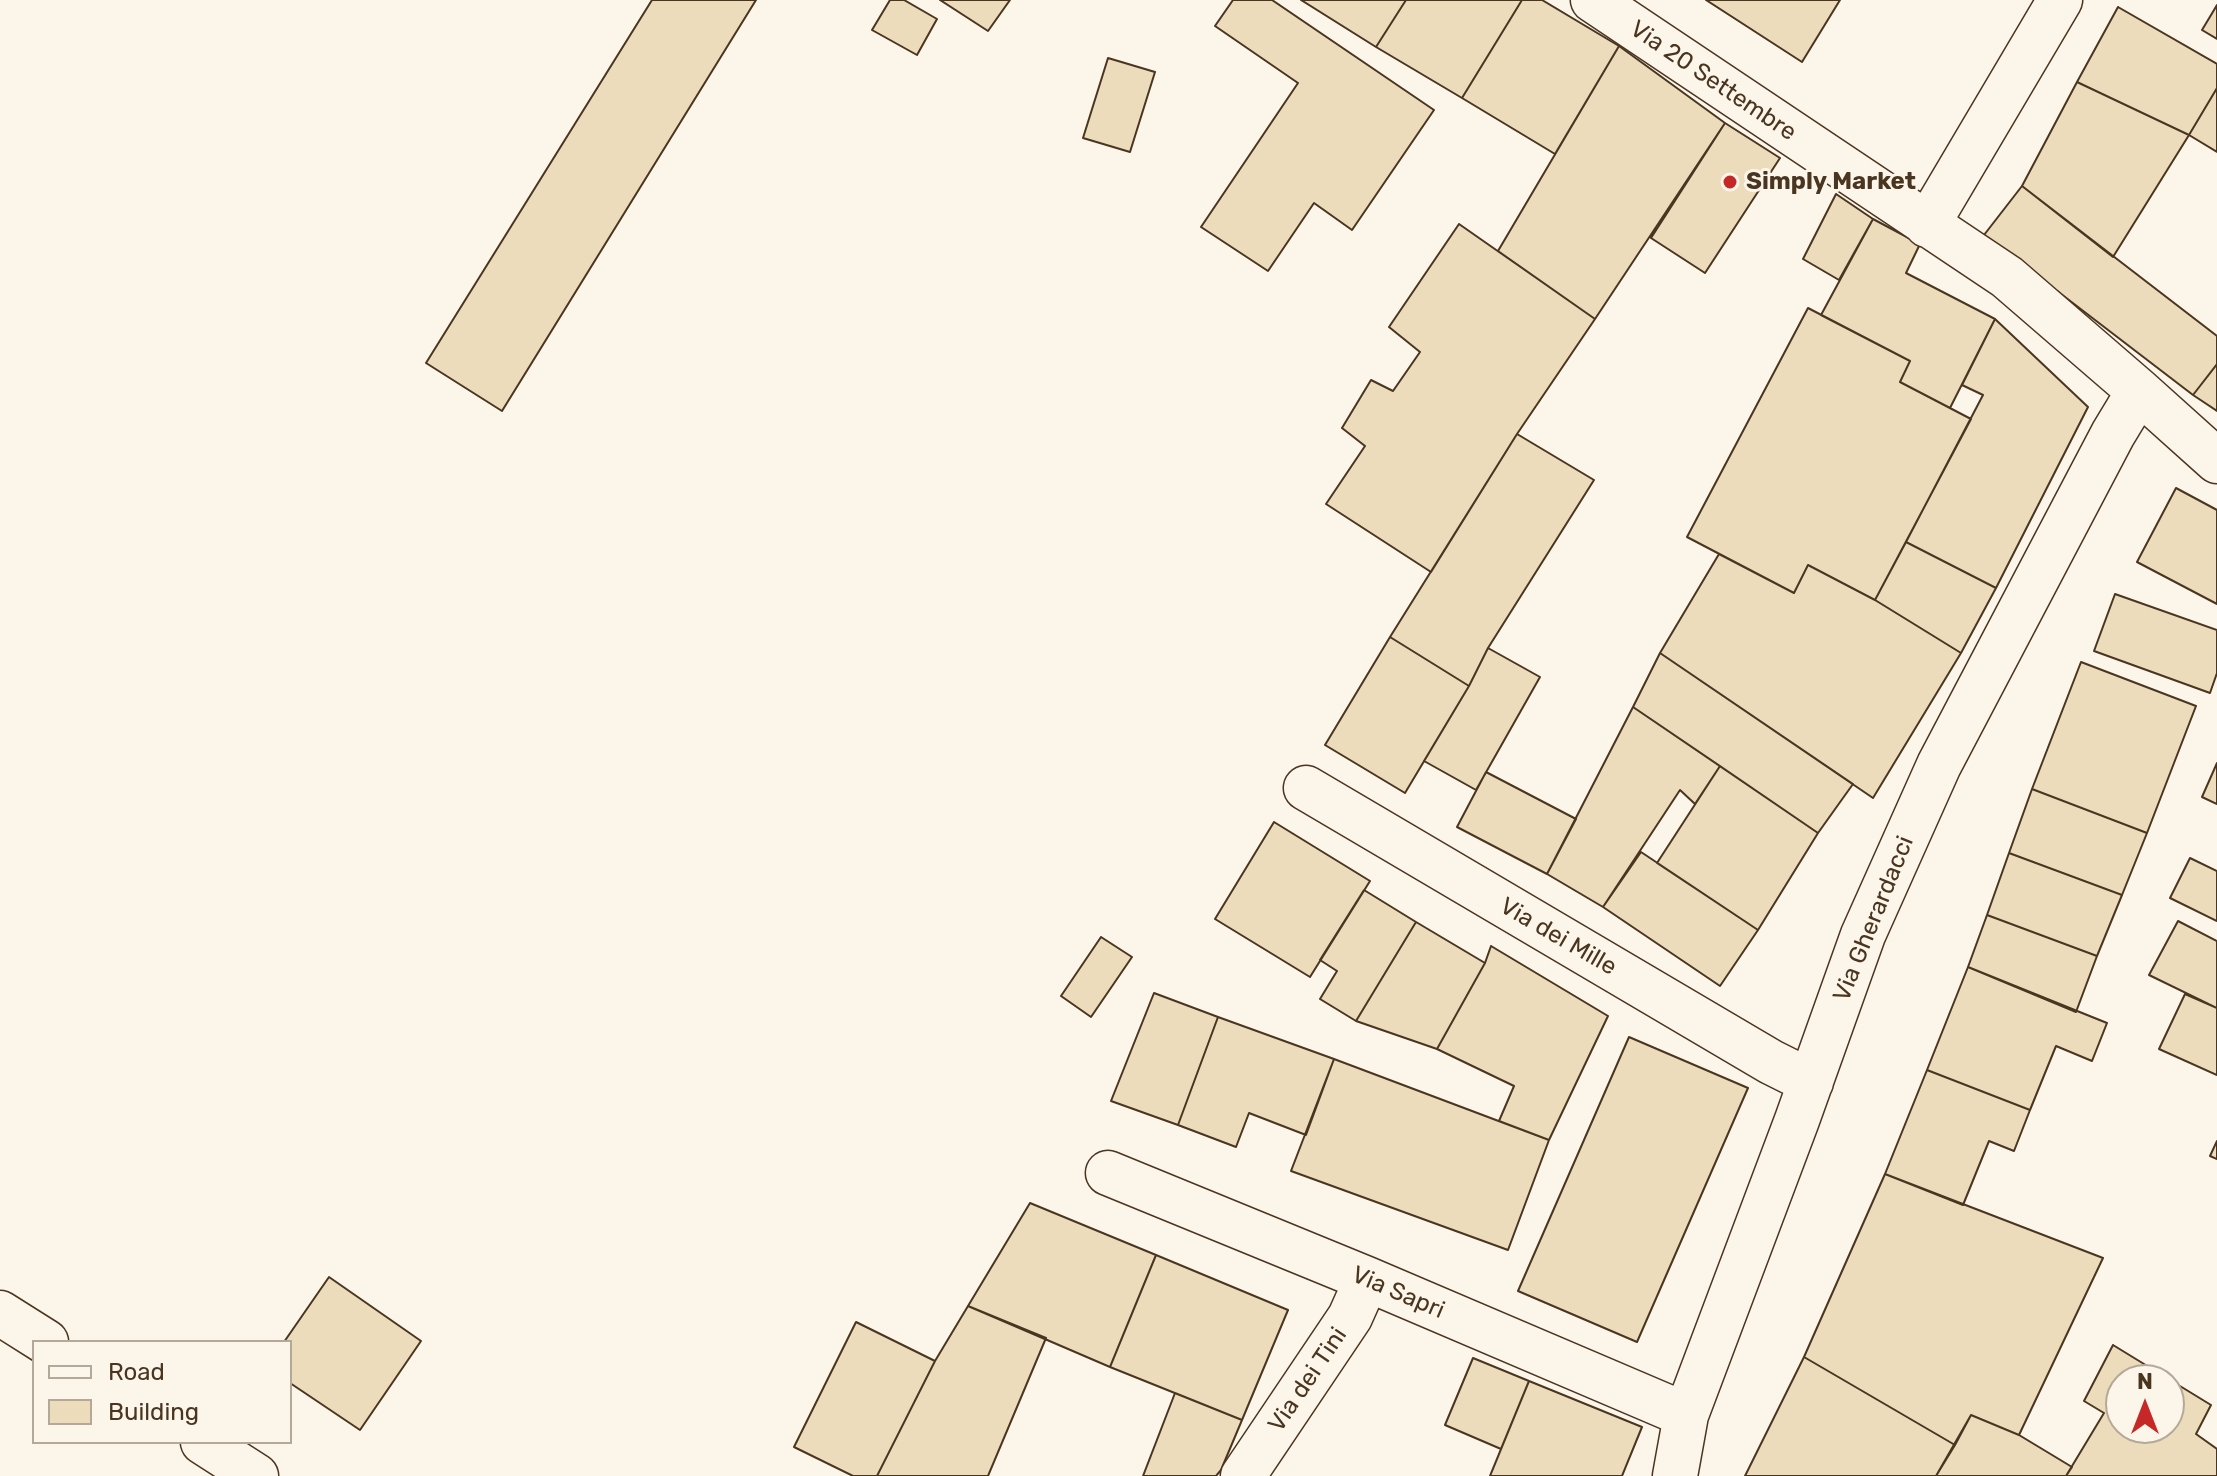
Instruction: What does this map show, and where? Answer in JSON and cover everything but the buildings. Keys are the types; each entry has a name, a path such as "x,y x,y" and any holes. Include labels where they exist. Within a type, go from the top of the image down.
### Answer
{"street":[{"name":"Via 20 Settembre","path":"1593,0 2007,277 2217,461"},
{"path":"1927,225 2060,0"},
{"name":"Via Gherardacci","path":"1675,1476 1686,1415 1863,935 1939,765 2113,434 2139,391"},
{"name":"Via dei Mille","path":"1306,788 1757,1054 1811,1082"},
{"name":"Via Sapri","path":"1108,1173 1686,1415"},
{"name":"Via dei Tini","path":"1243,1476 1350,1317 1367,1279"},
{"path":"0,1313 43,1340"},
{"path":"206,1444 256,1476"}],"place":[{"name":"Simply Market","path":"1730,182"}]}
